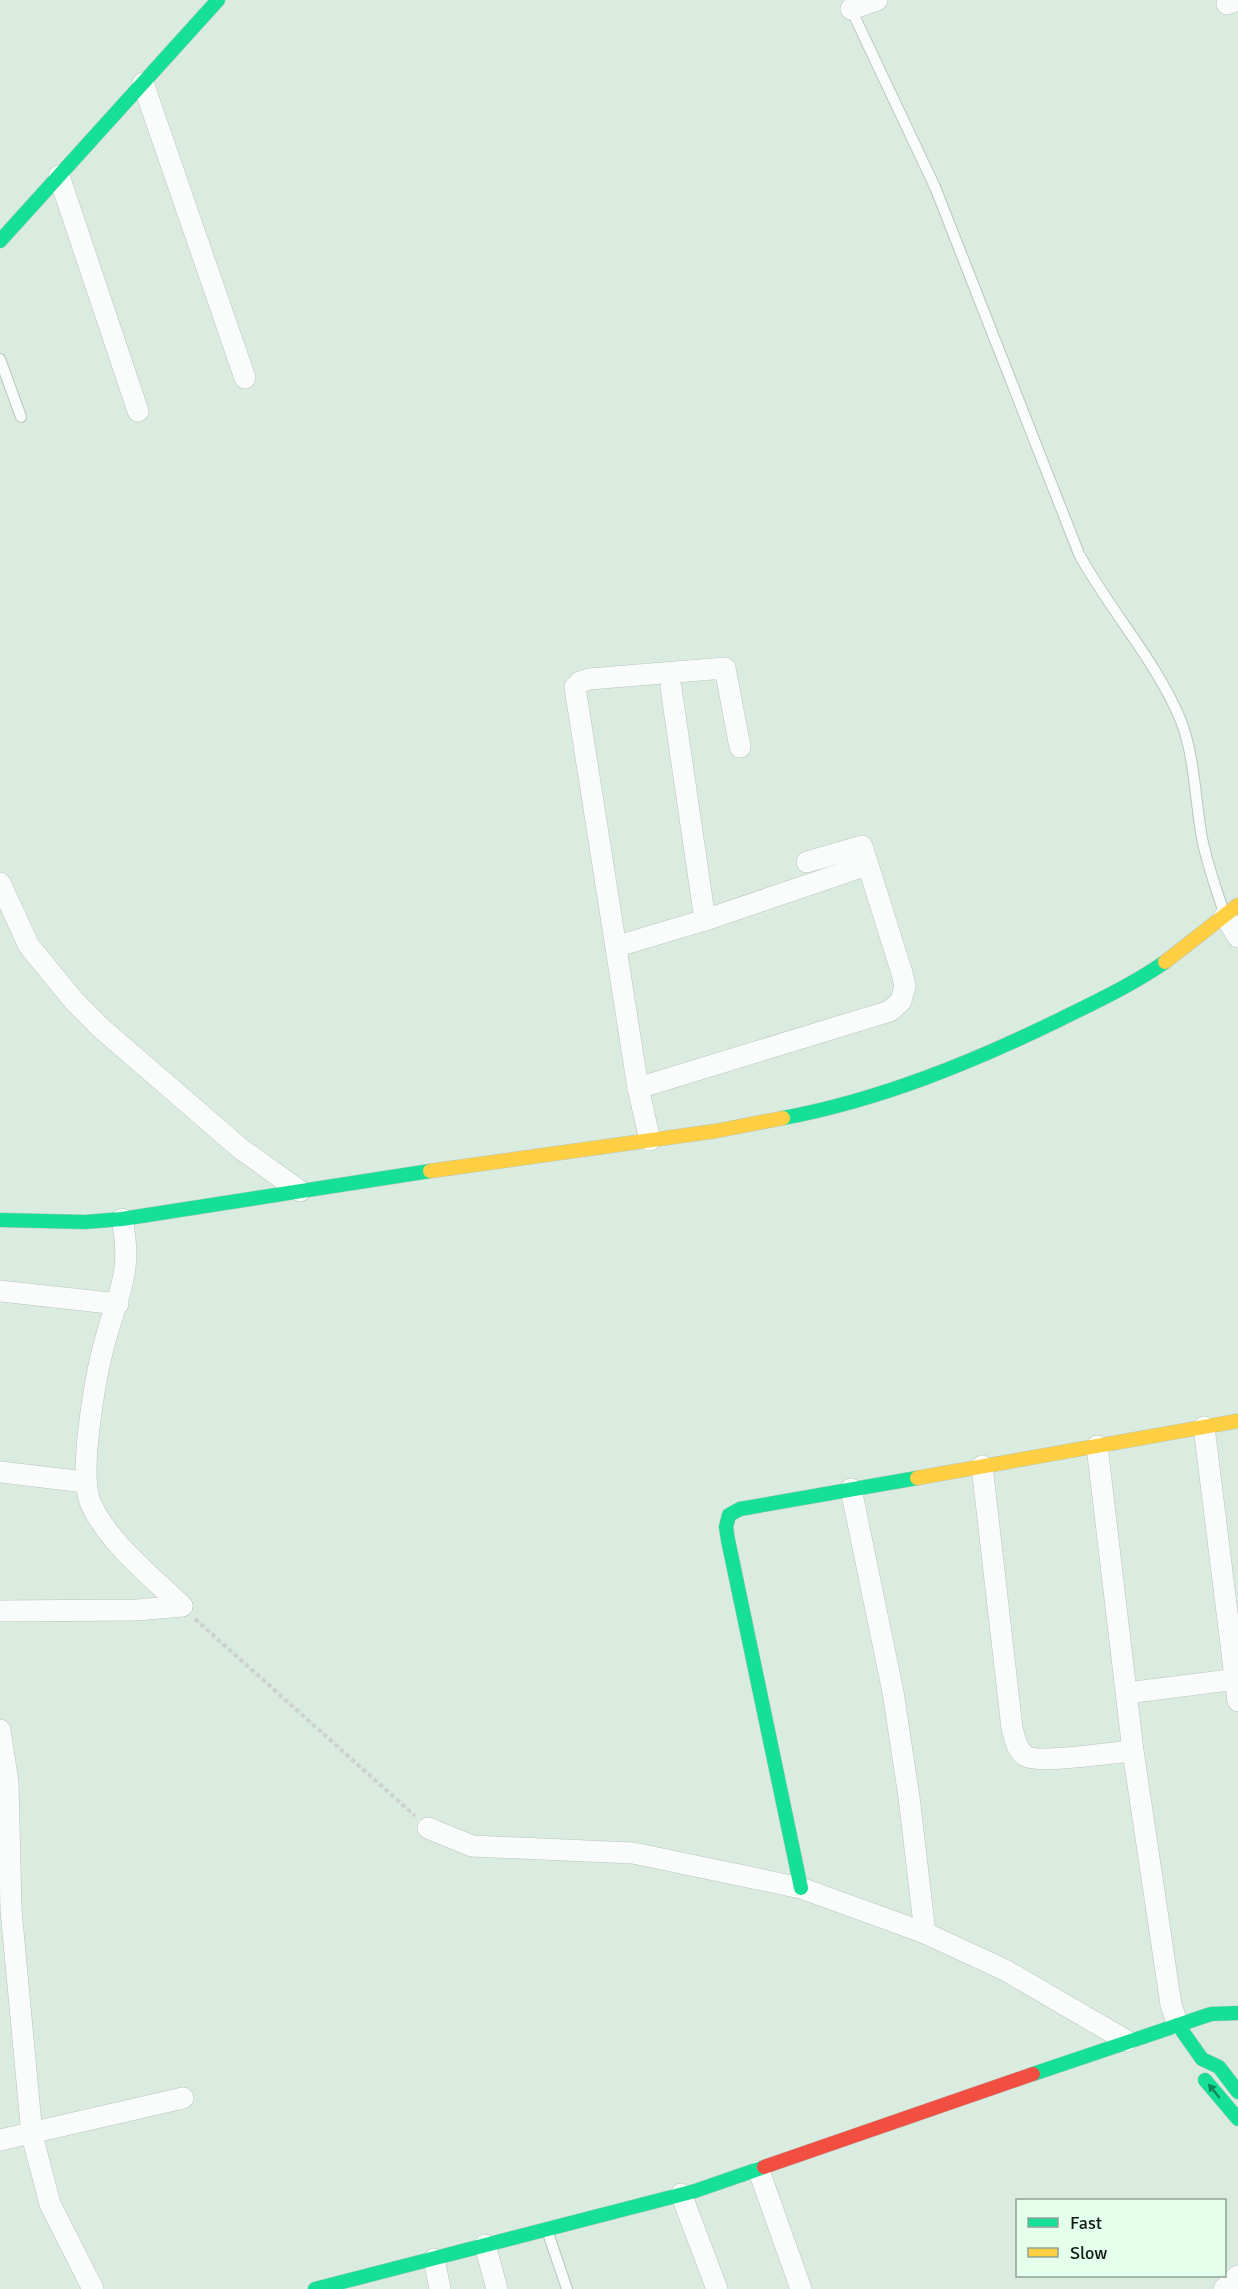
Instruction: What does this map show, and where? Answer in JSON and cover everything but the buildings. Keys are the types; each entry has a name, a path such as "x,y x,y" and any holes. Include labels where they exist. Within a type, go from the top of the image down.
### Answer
{"street":[{"path":"0,241 218,0"},
{"path":"849,4 877,0"},
{"path":"143,83 245,378"},
{"path":"59,176 138,411"},
{"path":"650,1140 638,1088 618,946 575,687 580,682 590,679 725,668 740,747"},
{"path":"671,688 705,920"},
{"path":"638,1088 844,1027 890,1011 901,1001 905,986 902,973 862,846 807,862"},
{"path":"618,946 705,920 867,866"},
{"path":"0,883 29,946 75,1002 101,1028 241,1149 300,1191"},
{"path":"0,1220 44,1223 127,1218 796,1116 884,1092 959,1065 1040,1029 1136,982 1170,959 1232,910 1238,937"},
{"path":"127,1218 127,1256 118,1304 105,1339 90,1425 85,1482 90,1504 102,1522 135,1562 182,1606"},
{"path":"0,1291 118,1304"},
{"path":"801,1888 726,1527 729,1515 740,1509 1238,1421"},
{"path":"1204,1427 1238,1701"},
{"path":"1097,1446 1133,1750 1172,2005 1178,2025 1202,2060 1219,2067 1238,2092"},
{"path":"982,1466 1012,1728 1017,1747 1028,1757 1043,1759 1133,1750"},
{"path":"0,1472 85,1482"},
{"path":"851,1489 903,1752 925,1933"},
{"path":"0,1611 137,1610 182,1606"},
{"path":"1127,1693 1237,1680"},
{"path":"0,1730 8,1782 5,1909 32,2135 50,2204 69,2247 93,2289"},
{"path":"428,1828 472,1846 633,1853 801,1888 925,1933 1005,1970 1127,2041"},
{"path":"1211,2014 1228,1997"},
{"path":"322,2288 547,2230 765,2169 1127,2041 1211,2014 1238,2013"},
{"path":"1202,2060 1200,2073 1238,2119"},
{"path":"0,2140 32,2135 183,2098"},
{"path":"765,2169 801,2289"},
{"path":"681,2194 717,2289"},
{"path":"485,2245 496,2289"},
{"path":"434,2259 441,2289"},
{"path":"1224,2289 1238,2276"}],"lane":[{"path":"849,4 935,188 1079,554 1094,581 1157,673 1182,724 1190,756 1204,846 1232,910"},
{"path":"0,359 21,417"},
{"path":"547,2230 567,2289"}],"path":[{"path":"182,1606 428,1828"}],"traffic: fast":[{"path":"0,241 218,0"},
{"path":"783,1118 855,1101 960,1064 1088,1006 1165,962"},
{"path":"0,1220 85,1222 122,1219 430,1171"},
{"path":"801,1888 728,1540 726,1527 729,1515 740,1509 917,1478"},
{"path":"1033,2074 1211,2014 1238,2013"},
{"path":"1178,2025 1202,2059 1219,2067 1238,2092"},
{"path":"1205,2080 1238,2119"},
{"path":"315,2289 695,2191 764,2167"}],"traffic: slow":[{"path":"1165,962 1238,905"},
{"path":"430,1171 716,1131 783,1118"},
{"path":"917,1478 1238,1421"}],"traffic: jam":[{"path":"764,2167 1033,2074"}]}
